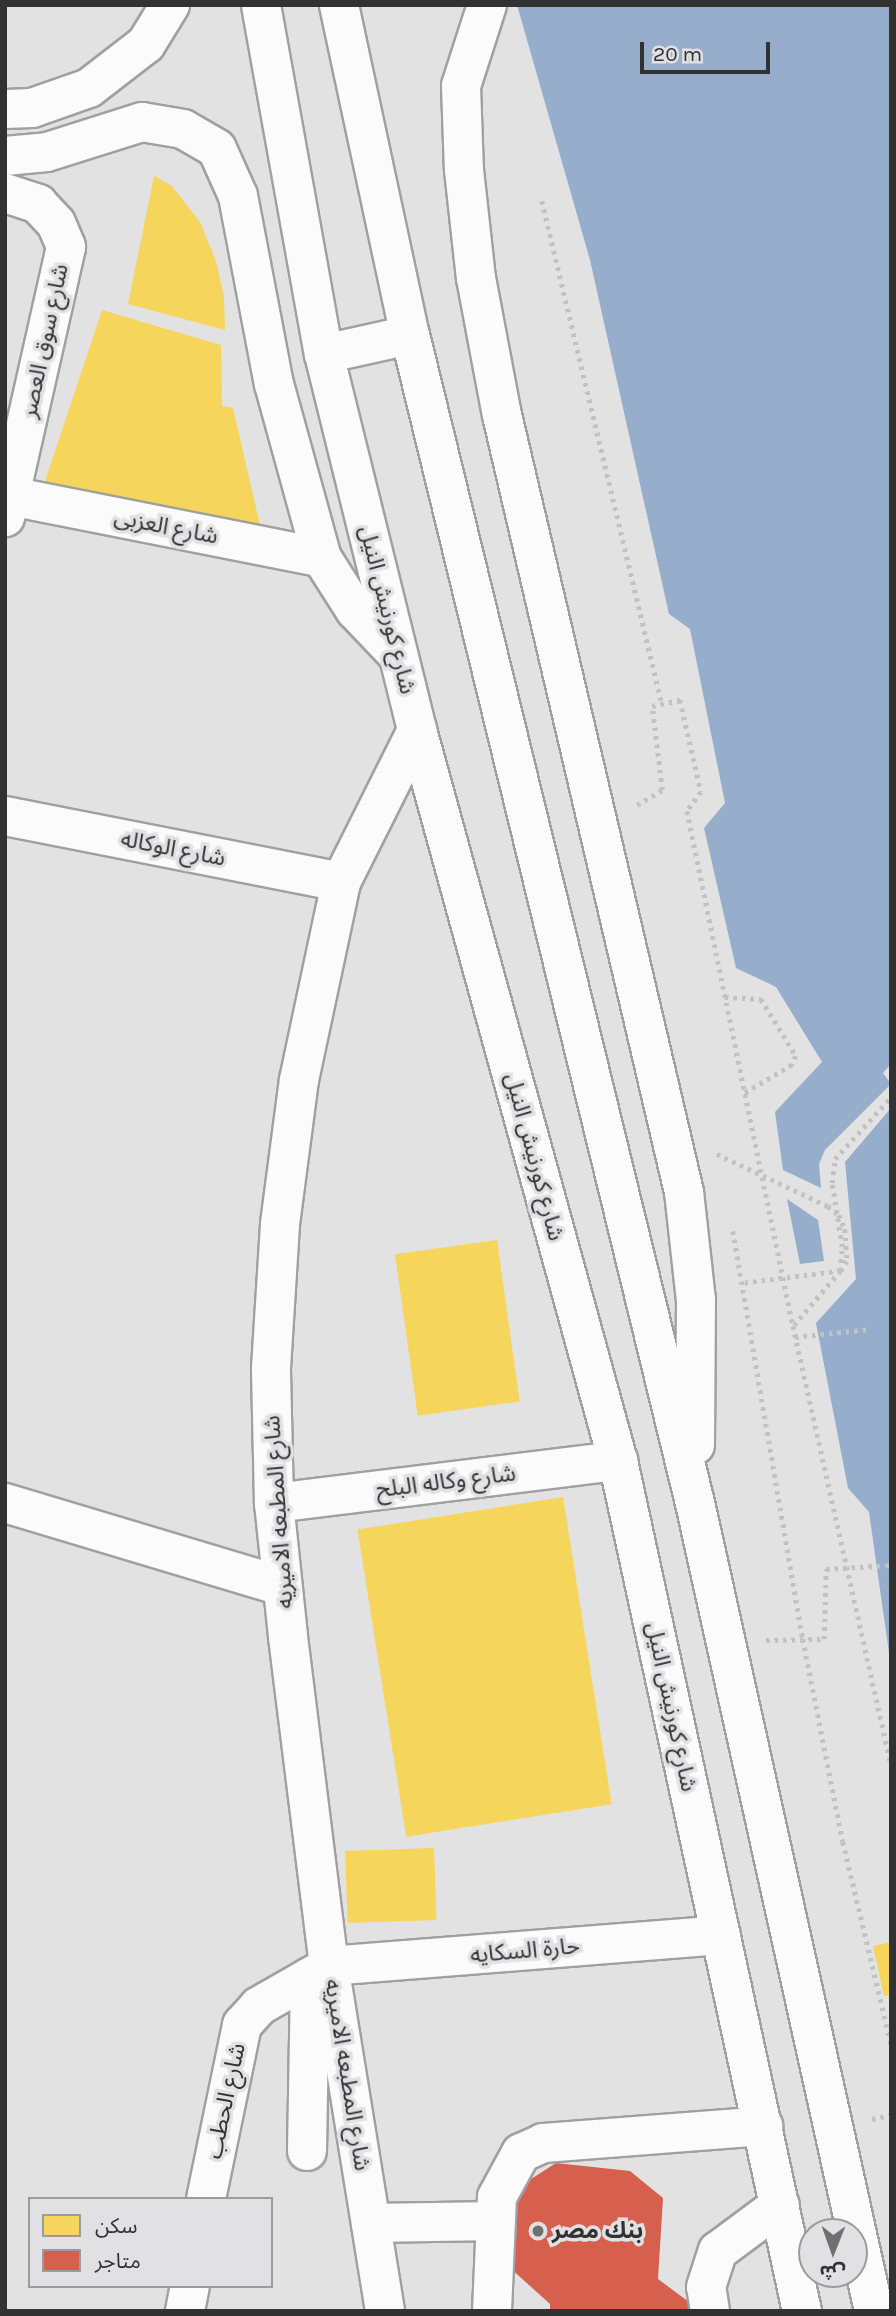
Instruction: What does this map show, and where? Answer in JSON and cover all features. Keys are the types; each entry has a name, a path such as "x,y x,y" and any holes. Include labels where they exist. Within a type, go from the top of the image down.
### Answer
{"main road":[{"path":"19,109 89,88 146,44 170,5"},
{"name":"شارع كورنيش النيل","path":"261,5 324,354 417,730 618,1461 802,2311"},
{"path":"339,5 410,335 695,1503 874,2311"},
{"path":"487,5 461,86 476,278 511,455 684,1192 696,1300 695,1503"},
{"path":"5,156 47,152 142,122 183,129 217,149 238,197 274,384 322,558 355,610 397,654"},
{"name":"شارع سوق العصر","path":"5,193 38,204 56,223 66,247 13,452 8,506"},
{"path":"324,354 410,335"},
{"name":"شارع العزبى","path":"8,506 322,558"},
{"name":"شارع المطبعه الاميريه","path":"385,2311 371,2223 320,1972 274,1503 271,1368 280,1224 299,1080 341,882 417,730"},
{"name":"شارع الوكاله","path":"5,816 341,882"},
{"name":"شارع وكاله البلح","path":"274,1503 618,1461"},
{"path":"5,1503 282,1586"},
{"name":"حارة السكايه","path":"320,1972 721,1935"},
{"path":"307,2151 320,1972"},
{"name":"شارع الحطب","path":"206,2197 242,2025 259,2006 320,1972"},
{"path":"492,2311 497,2197 507,2171 521,2153 543,2143 763,2126"},
{"path":"710,2311 706,2287 718,2251 780,2206"},
{"path":"371,2223 496,2221"},
{"path":"185,2311 190,2288"}],"path":[{"path":"542,201 662,704"},
{"path":"634,807 662,790 652,706 680,700 701,792 687,811 795,1337 891,1765"},
{"path":"725,997 761,999 796,1056 792,1065 745,1093"},
{"path":"793,1326 840,1271 842,1247 832,1183 835,1159 891,1097"},
{"path":"717,1154 828,1206 839,1215 845,1229 847,1261 841,1271 744,1283"},
{"path":"795,1337 871,1329"},
{"path":"726,1642 824,1639 826,1569 891,1565"}],"water":[{"path":"517,5 891,5 891,1064 883,1073 891,1084 825,1150 819,1164 821,1188 783,1170 775,1112 822,1062 776,987 736,968 704,828 725,803 690,629 669,614 590,260"},
{"path":"891,1108 891,1667 869,1512 848,1488 816,1323 856,1279 845,1162"},
{"path":"787,1199 818,1220 824,1261 800,1264"}],"building: سكن":[{"path":"154,176 172,186 200,222 216,261 224,297 225,330 128,304"},
{"path":"102,310 221,345 222,406 233,408 262,534 43,487"},
{"path":"497,1240 520,1401 418,1416 395,1254"},
{"path":"563,1497 612,1804 406,1837 358,1530"},
{"path":"434,1848 437,1920 348,1923 345,1851"},
{"path":"891,1942 891,1995 884,1996 873,1946"}],"building: متاجر":[{"path":"556,2163 630,2171 663,2198 658,2279 693,2305 692,2311 550,2311 550,2304 509,2267 517,2188"}],"place":[{"name":"بنك مصر","path":"538,2231"}]}
